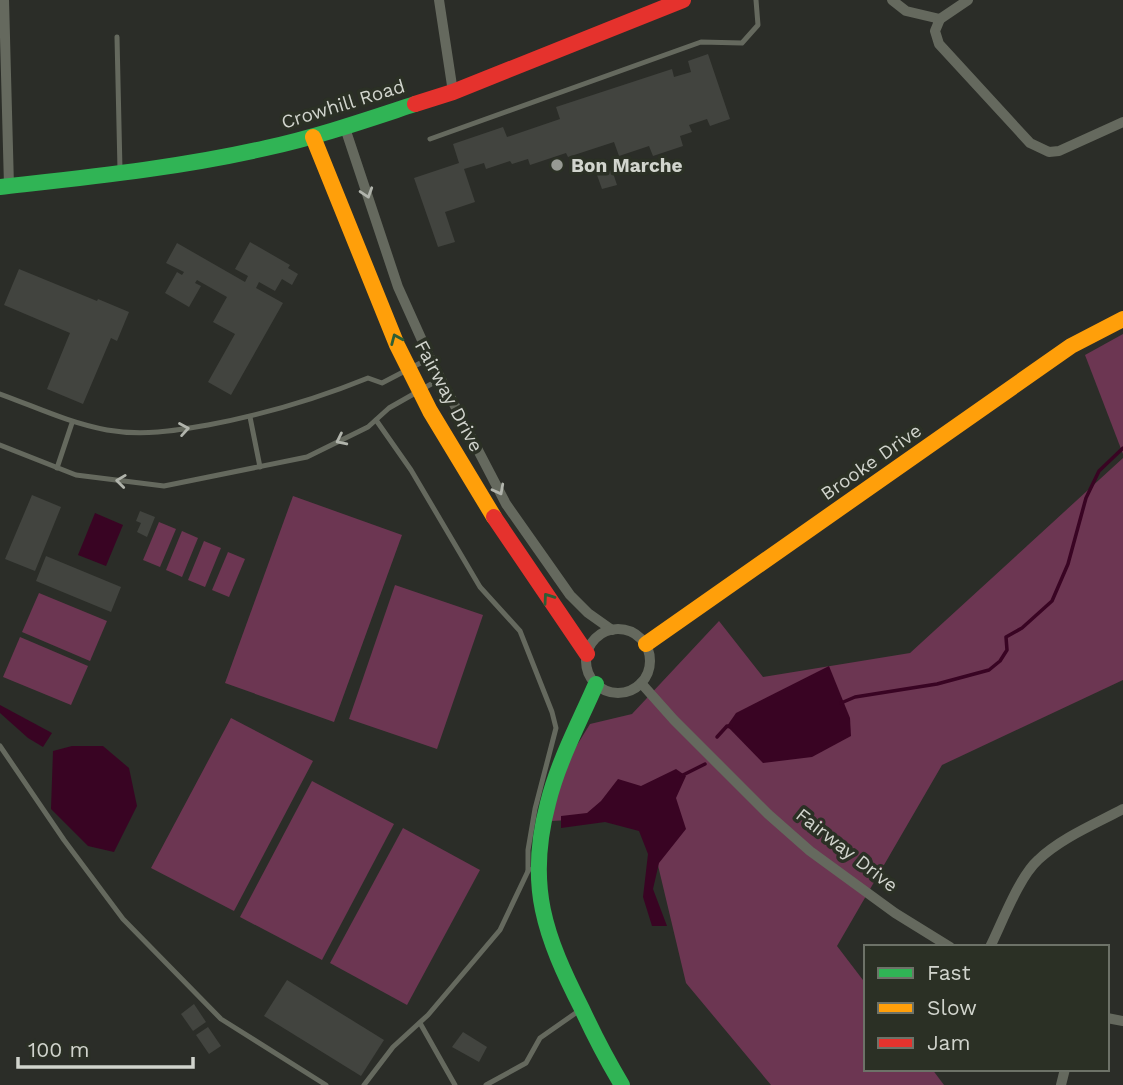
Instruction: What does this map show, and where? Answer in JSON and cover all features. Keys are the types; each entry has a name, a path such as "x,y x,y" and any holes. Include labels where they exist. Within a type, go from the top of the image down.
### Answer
{"street":[{"path":"4,0 4,187"},
{"path":"439,0 453,92"},
{"name":"Crowhill Road","path":"4,187 120,173 263,149 313,137 453,92 683,0"},
{"path":"892,0 906,11 940,19"},
{"path":"968,0 940,19 935,37 1030,143 1049,152 1059,151 1123,122"},
{"name":"Fairway Drive","path":"345,128 398,287 440,379 506,504 570,595 588,613 612,630"},
{"name":"Fairway Drive","path":"313,137 419,390 491,517 587,654"},
{"name":"Brooke Drive","path":"646,644 1071,346 1123,320"},
{"path":"612,630 630,632 646,644 650,664 647,674 641,683 627,692 603,689 596,684 588,671 587,654 596,638 612,630"},
{"name":"Fairway Drive","path":"641,683 674,720 810,852 895,913 947,945"},
{"path":"596,684 553,787 539,847 536,876 540,908 556,959 605,1058 622,1085"},
{"path":"991,945 1023,881 1038,860 1055,847 1123,809"}],"lane":[{"path":"430,139 701,42 742,43 758,25 756,0"},
{"path":"117,37 120,173"},
{"path":"0,394 72,423 110,430 158,434 250,417 331,393 368,378 382,383 430,358"},
{"path":"0,444 76,475 164,486 307,457 368,427 389,408 440,379"},
{"path":"250,417 260,467"},
{"path":"376,420 411,470 480,587 520,631 552,712 556,728 535,809 528,850 528,871"},
{"path":"57,468 72,423"},
{"path":"0,746 122,919 221,1019 326,1085"},
{"path":"364,1085 393,1047 420,1023 500,930 539,847"},
{"path":"486,1085 526,1063 540,1038 582,1009"},
{"path":"420,1023 455,1085"}],"shaded area":[{"path":"1123,334 1123,454 1085,355"},
{"path":"1123,458 1123,680 942,765 837,946 864,981 864,1071 934,1071 944,1085 771,1085 686,983 651,836 626,817 551,821 566,763 590,724 632,714 719,621 763,677 910,653"},
{"path":"293,496 402,535 334,722 225,683"},
{"path":"95,513 123,525 106,566 78,555"},
{"path":"159,522 176,529 160,567 143,560"},
{"path":"182,531 198,538 182,577 166,570"},
{"path":"204,541 221,548 205,587 188,580"},
{"path":"228,552 245,559 229,597 212,590"},
{"path":"395,585 483,615 437,749 349,719"},
{"path":"39,593 107,621 90,661 22,632"},
{"path":"20,637 88,666 71,705 3,677"},
{"path":"829,666 850,718 851,736 812,757 763,763 727,726 736,713"},
{"path":"0,705 52,733 43,747 28,738 0,713"},
{"path":"231,718 313,761 234,911 151,868"},
{"path":"72,746 103,746 129,768 137,806 114,852 88,846 51,809 53,751"},
{"path":"676,769 686,776 676,798 686,829 659,863 653,889 667,926 652,926 643,897 648,854 639,831 605,822 561,828 561,816 587,813 601,801 618,779 641,786"},
{"path":"312,781 394,824 322,960 240,917"},
{"path":"403,828 480,870 407,1005 330,963"}],"building":[{"path":"708,54 730,119 710,126 707,119 689,125 692,132 680,136 683,146 653,156 649,146 619,156 614,142 568,157 566,153 530,165 528,159 512,164 510,161 486,169 484,163 464,169 475,202 445,212 455,242 438,247 414,178 459,163 453,144 503,127 507,137 560,119 556,107 672,69 674,77 691,72 688,61"},
{"path":"612,170 617,185 602,189 597,175"},
{"path":"250,242 290,265 288,268 298,274 292,285 282,279 275,291 259,282 256,288 283,303 231,395 208,382 235,334 213,322 227,297 197,280 195,283 201,286 189,307 165,293 177,272 182,275 184,272 166,263 177,243 245,282 248,276 235,269"},
{"path":"19,269 129,312 117,341 111,338 83,404 47,389 70,333 4,305"},
{"path":"32,495 61,507 35,571 5,559"},
{"path":"140,511 155,517 147,537 137,532 141,523 136,521"},
{"path":"46,556 121,587 111,612 36,581"},
{"path":"287,980 384,1040 361,1076 264,1016"},
{"path":"194,1004 206,1022 193,1031 181,1014"},
{"path":"208,1027 221,1046 209,1054 196,1035"},
{"path":"463,1032 487,1047 479,1062 452,1047"}],"waterway":[{"path":"841,703 855,697 937,684 989,670 1000,661 1007,650 1006,637 1022,628 1052,601 1068,564 1086,498 1099,471 1123,448"},
{"path":"717,737 727,726 731,727"},
{"path":"681,776 705,764"}],"traffic: fast":[{"path":"0,187 134,171 233,155 304,139 415,104"},
{"path":"596,684 552,788 542,833 539,885 549,934 558,958 622,1085"}],"traffic: slow":[{"path":"313,137 397,345 430,411 494,517"},
{"path":"646,644 1071,346 1123,319"}],"traffic: jam":[{"path":"415,104 453,92 683,0"},
{"path":"494,517 587,654"}],"place":[{"name":"Bon Marche","path":"557,165"}]}
